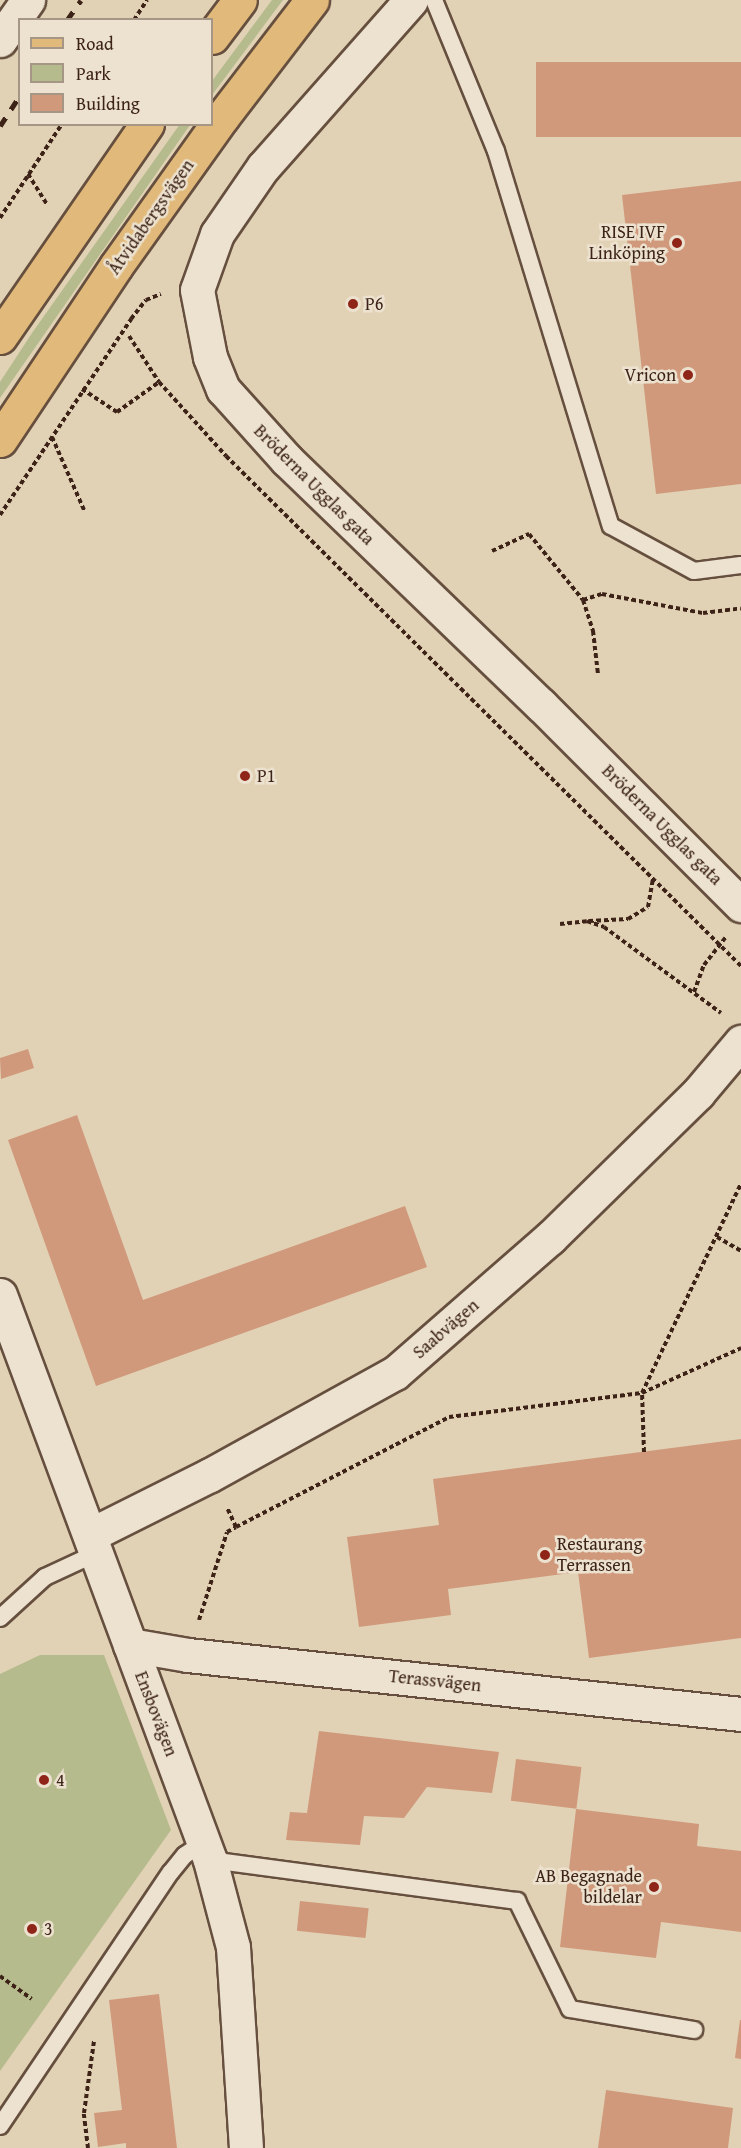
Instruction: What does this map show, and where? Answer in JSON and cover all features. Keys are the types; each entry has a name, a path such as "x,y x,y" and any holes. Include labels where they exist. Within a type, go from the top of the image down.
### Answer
{"main road":[{"path":"213,37 240,0"},
{"name":"Åtvidabergsvägen","path":"0,440 122,257 223,116 312,0"},
{"path":"0,337 146,126"}],"street":[{"path":"0,40 28,0"},
{"path":"197,290 217,234 238,201 411,0"},
{"name":"Bröderna Ugglas gata","path":"197,290 210,357 224,389 250,422 737,917"},
{"name":"Saabvägen","path":"94,1544 210,1475 395,1373 550,1238 698,1093 736,1031"},
{"name":"Ensbovägen","path":"0,1295 207,1851 233,1947 246,2148"},
{"name":"Terassvägen","path":"130,1645 188,1655 741,1714"}],"lane":[{"path":"434,0 496,151 611,526 694,571 741,566"},
{"path":"0,1618 45,1577 94,1544"},
{"path":"0,2126 171,1872 185,1855 207,1851 517,1901 570,2009 694,2030"}],"path":[{"path":"135,18 147,0"},
{"path":"0,219 61,126"},
{"path":"28,174 48,207"},
{"path":"0,514 82,389 147,300 169,291 197,290"},
{"path":"129,336 159,382 226,456 741,966"},
{"path":"82,389 117,412 159,382"},
{"path":"51,437 84,510"},
{"path":"492,550 529,534 583,600 592,631 598,674"},
{"path":"583,600 602,594 703,613 741,608"},
{"path":"560,924 628,919 648,907 653,878"},
{"path":"693,992 704,965 737,917"},
{"path":"587,921 604,927 693,992 736,1031"},
{"path":"644,1452 642,1393 741,1184"},
{"path":"717,1237 741,1251"},
{"path":"188,1655 227,1532 236,1527 449,1417 642,1393 741,1348"},
{"path":"210,1475 236,1527"},
{"path":"0,1976 32,1999"},
{"path":"88,2148 84,2113 95,2032"}],"green space":[{"path":"272,0 283,0 213,94 213,80"},
{"path":"179,126 189,126 0,398 0,382"},
{"path":"40,1655 104,1655 171,1830 0,2071 0,1674"}],"building":[{"path":"536,62 741,62 741,137 536,137"},
{"path":"741,181 741,484 656,494 622,195"},
{"path":"28,1049 34,1068 1,1079 0,1058"},
{"path":"77,1115 143,1300 405,1206 427,1267 96,1386 8,1140"},
{"name":"Restaurang Terrassen","path":"741,1439 741,1638 589,1658 578,1572 448,1589 451,1615 359,1627 347,1537 439,1525 433,1479"},
{"path":"319,1731 499,1752 492,1793 427,1787 404,1818 364,1816 360,1845 286,1840 290,1812 307,1813"},
{"path":"516,1759 582,1767 576,1809 511,1801"},
{"name":"AB Begagnade bildelar","path":"576,1809 699,1824 697,1846 741,1851 741,1932 661,1922 656,1958 560,1947"},
{"path":"300,1901 369,1908 365,1938 297,1931"},
{"path":"159,1994 177,2148 126,2148 126,2143 98,2147 94,2113 122,2110 109,2000"},
{"path":"741,2020 741,2059 735,2058"},
{"path":"606,2090 733,2108 728,2148 598,2148"}],"railway":[{"path":"68,18 81,0"},
{"path":"0,126 18,98"}],"place":[{"name":"RISE IVF Linköping","path":"677,243"},
{"name":"P6","path":"353,304"},
{"name":"Vricon","path":"688,375"},
{"name":"P1","path":"245,776"},
{"name":"Restaurang Terrassen","path":"545,1555"},
{"name":"4","path":"44,1780"},
{"name":"AB Begagnade bildelar","path":"654,1887"},
{"name":"3","path":"32,1929"}]}
